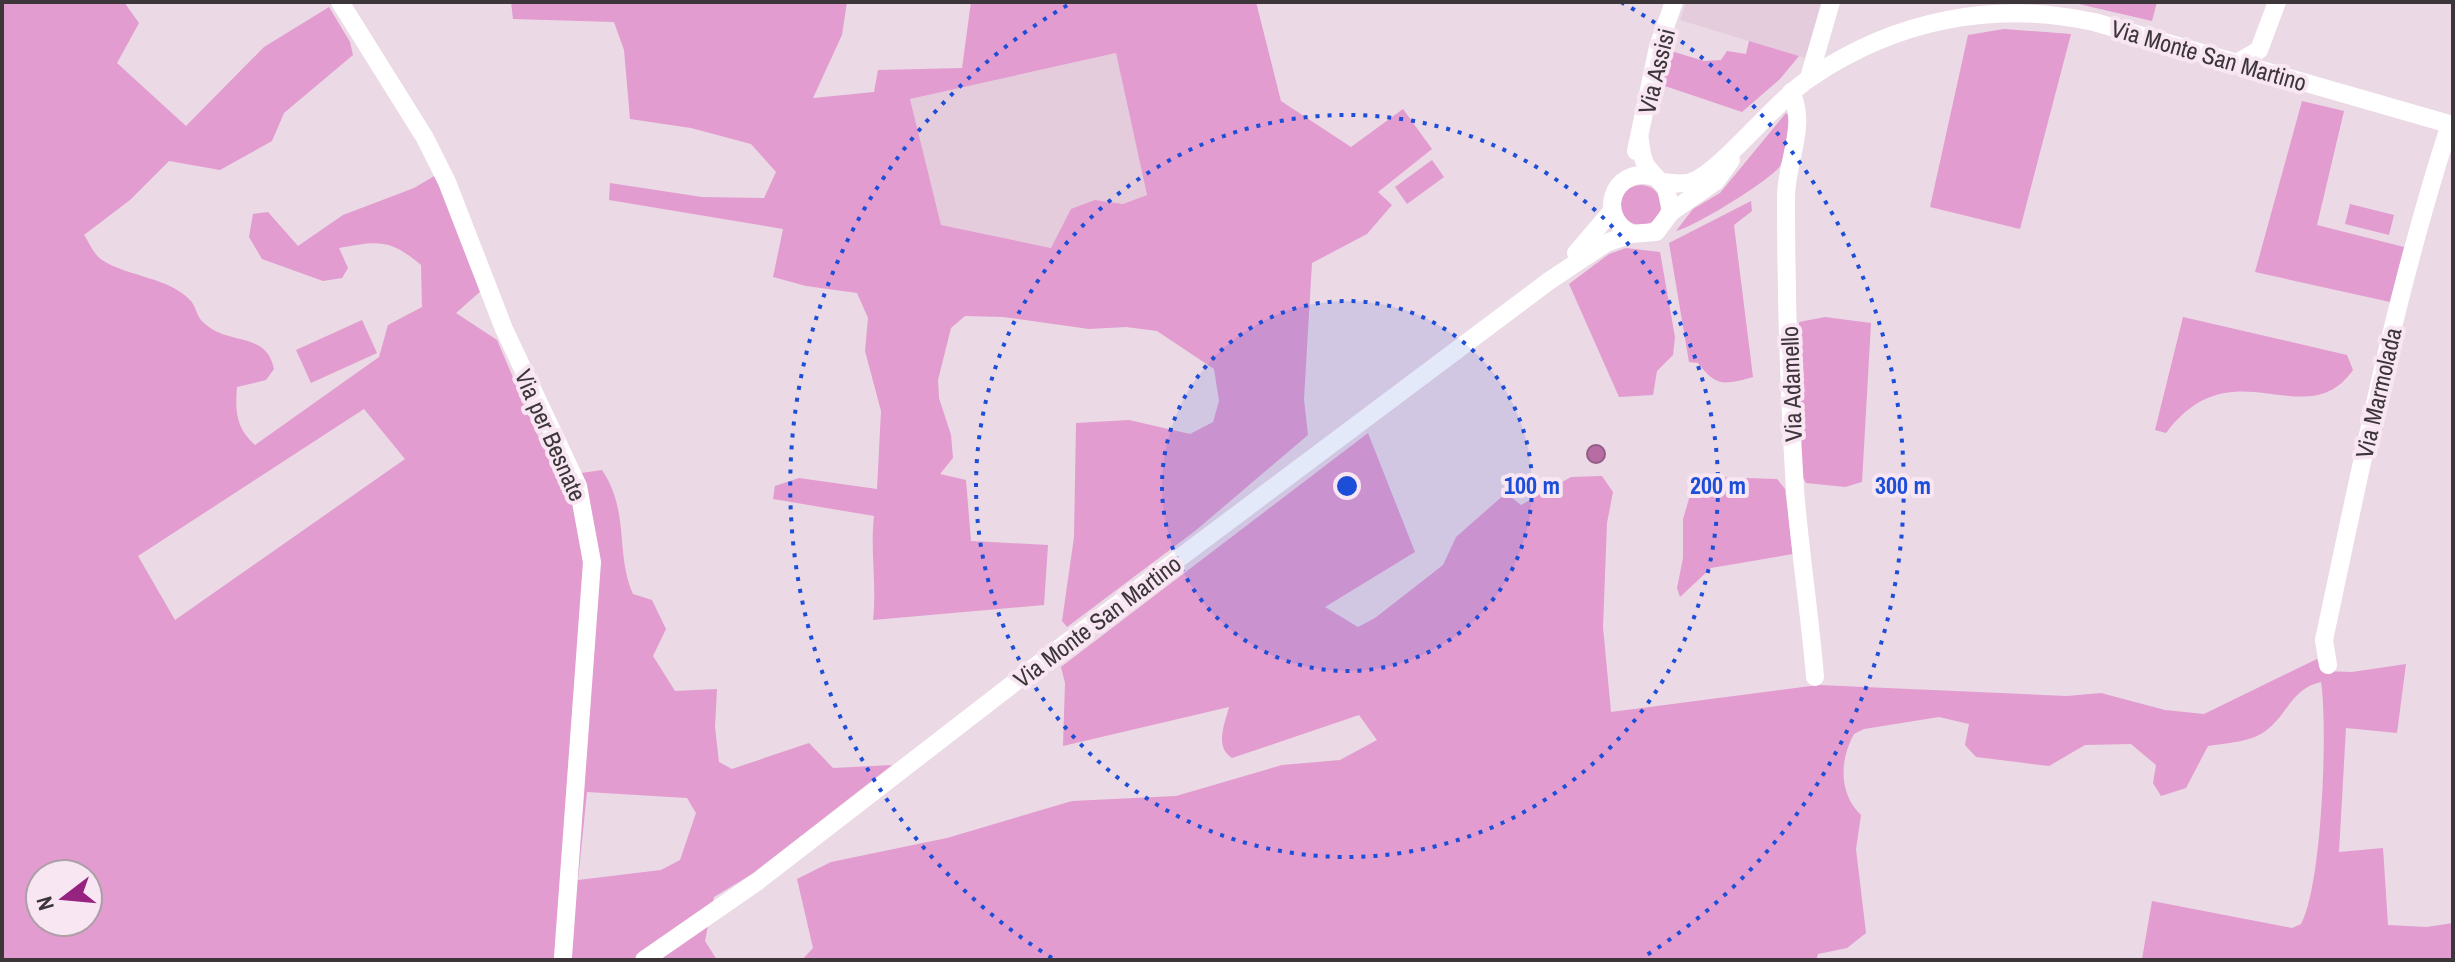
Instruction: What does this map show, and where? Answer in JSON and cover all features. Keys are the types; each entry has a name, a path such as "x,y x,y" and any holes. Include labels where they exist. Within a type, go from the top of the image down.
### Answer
{"street":[{"name":"Via per Besnate","path":"340,2 397,92 447,182 504,329 564,455 586,514 592,562 565,959"},
{"name":"Via Assisi","path":"1624,179 1640,140 1658,47 1674,2"},
{"path":"1809,78 1831,2"},
{"path":"2237,63 2259,50 2277,2"},
{"name":"Via Monte San Martino","path":"1549,281 1597,232 1611,212 1613,193 1624,179 1636,175 1680,184 1702,177 1809,78 1867,45 1942,19 2006,13 2069,17 2449,120"},
{"path":"2268,31 2269,54 2276,74"},
{"path":"1820,35 1830,56 1837,61"},
{"name":"Via Adamello","path":"1791,92 1796,101 1797,135 1785,182 1795,491 1815,677"},
{"name":"Via Marmolada","path":"2328,665 2324,640 2382,369 2413,238 2449,120"},
{"name":"Via Monte San Martino","path":"644,960 758,881 1050,655 1549,281 1606,243 1631,234 1656,232 1671,212 1716,181 1753,128"},
{"name":"Via Assisi","path":"1640,140 1642,162 1656,179"},
{"path":"1656,179 1670,195 1671,212"},
{"path":"1611,212 1618,226 1631,234"}],"shaded area":[{"path":"2,2 124,2 139,23 117,63 186,126 264,47 329,7 350,42 353,55 284,113 272,141 220,170 169,161 130,200 84,235 102,260 182,293 191,301 201,320 213,330 255,344 270,357 274,369 266,380 237,387 238,419 255,445 379,357 388,325 422,307 421,265 400,250 374,243 339,248 348,268 342,278 323,281 262,259 249,237 253,214 268,212 298,246 343,215 414,188 436,175 482,290 456,313 497,340 537,434 561,476 602,470 611,485 619,516 624,563 633,594 652,600 666,629 653,656 675,691 717,689 715,727 719,762 732,769 809,743 833,768 892,765 752,874 714,897 705,941 717,960 2,960","holes":["364,409 405,459 175,620 138,556","587,792 687,798 696,813 680,860 661,870 578,880"]},
{"path":"511,2 847,2 842,35 813,98 874,92 878,70 962,68 971,2 1256,2 1281,101 1351,147 1403,109 1432,149 1378,192 1392,205 1367,234 1312,263 1304,399 1308,435 1195,531 1067,627 1062,621 1074,537 1076,423 1129,420 1190,434 1213,422 1219,401 1214,369 1157,331 1126,327 1089,329 1003,317 965,316 951,328 938,380 939,398 951,435 953,458 940,474 966,480 971,541 1048,545 1044,605 873,620 874,516 773,499 775,486 799,478 877,489 881,411 865,351 868,318 857,293 806,286 773,277 783,229 609,200 610,183 702,197 764,198 776,172 751,144 691,128 630,119 624,50 614,22 513,19","holes":["1116,53 1147,195 1123,204 1095,200 1071,209 1051,248 941,225 910,99"]},
{"path":"1686,2 1823,2 1805,58 1680,20"},
{"path":"2070,2 2157,2 2152,21"},
{"path":"2004,29 2071,34 2020,229 1930,207 1968,35"},
{"path":"1749,41 1799,56 1780,79 1742,112 1662,85 1671,51 1704,61 1721,60 1727,51 1746,54"},
{"path":"1116,53 1147,195 1123,204 1095,200 1051,248 941,225 910,99"},
{"path":"2302,101 2344,111 2317,225 2404,247 2390,302 2255,272"},
{"path":"1786,113 1790,117 1788,143 1780,166 1730,203 1676,231 1693,209 1720,193"},
{"path":"1432,160 1444,177 1407,204 1395,187"},
{"path":"1641,185 1655,191 1661,205 1655,219 1641,225 1627,219 1621,205 1627,191"},
{"path":"1751,201 1752,211 1734,225 1753,377 1721,382 1698,363 1689,362 1669,243"},
{"path":"2350,204 2394,215 2389,235 2345,224"},
{"path":"1626,248 1660,252 1675,337 1673,355 1657,371 1653,395 1619,397 1569,284 1609,254"},
{"path":"1825,317 1871,323 1862,482 1845,487 1806,483 1800,472 1799,322"},
{"path":"2183,317 2347,355 2353,370 2334,389 2313,396 2242,391 2217,395 2191,407 2166,433 2155,430"},
{"path":"362,320 377,353 311,383 296,350"},
{"path":"1368,433 1415,552 1325,607 1358,627 1375,618 1443,565 1456,537 1506,493 1521,505 1571,477 1602,476 1613,492 1607,523 1603,627 1611,712 1819,685 2067,696 2101,693 2165,710 2204,714 2317,659 2322,671 2352,672 2406,664 2397,733 2346,728 2339,852 2383,848 2388,925 2427,927 2453,923 2453,960 2142,959 2152,901 2292,928 2301,924 2314,876 2322,806 2324,733 2321,682 2303,690 2272,726 2258,735 2238,742 2208,746 2186,788 2161,796 2153,783 2156,765 2131,744 2085,745 2049,766 1976,757 1965,745 1969,724 1939,717 1864,729 1854,734 1846,755 1844,777 1849,797 1861,815 1856,849 1866,933 1847,948 1818,954 1816,960 802,960 813,948 797,879 831,862 947,838 1072,801 1176,796 1282,765 1340,760 1377,740 1359,715 1232,758 1223,748 1222,741 1229,707 1063,746 1065,683 1061,667"},
{"path":"1596,445 1605,454 1596,463 1587,454"},
{"path":"1716,477 1777,479 1785,489 1793,554 1711,568 1680,597 1677,588 1683,558 1683,519 1693,485"}]}
